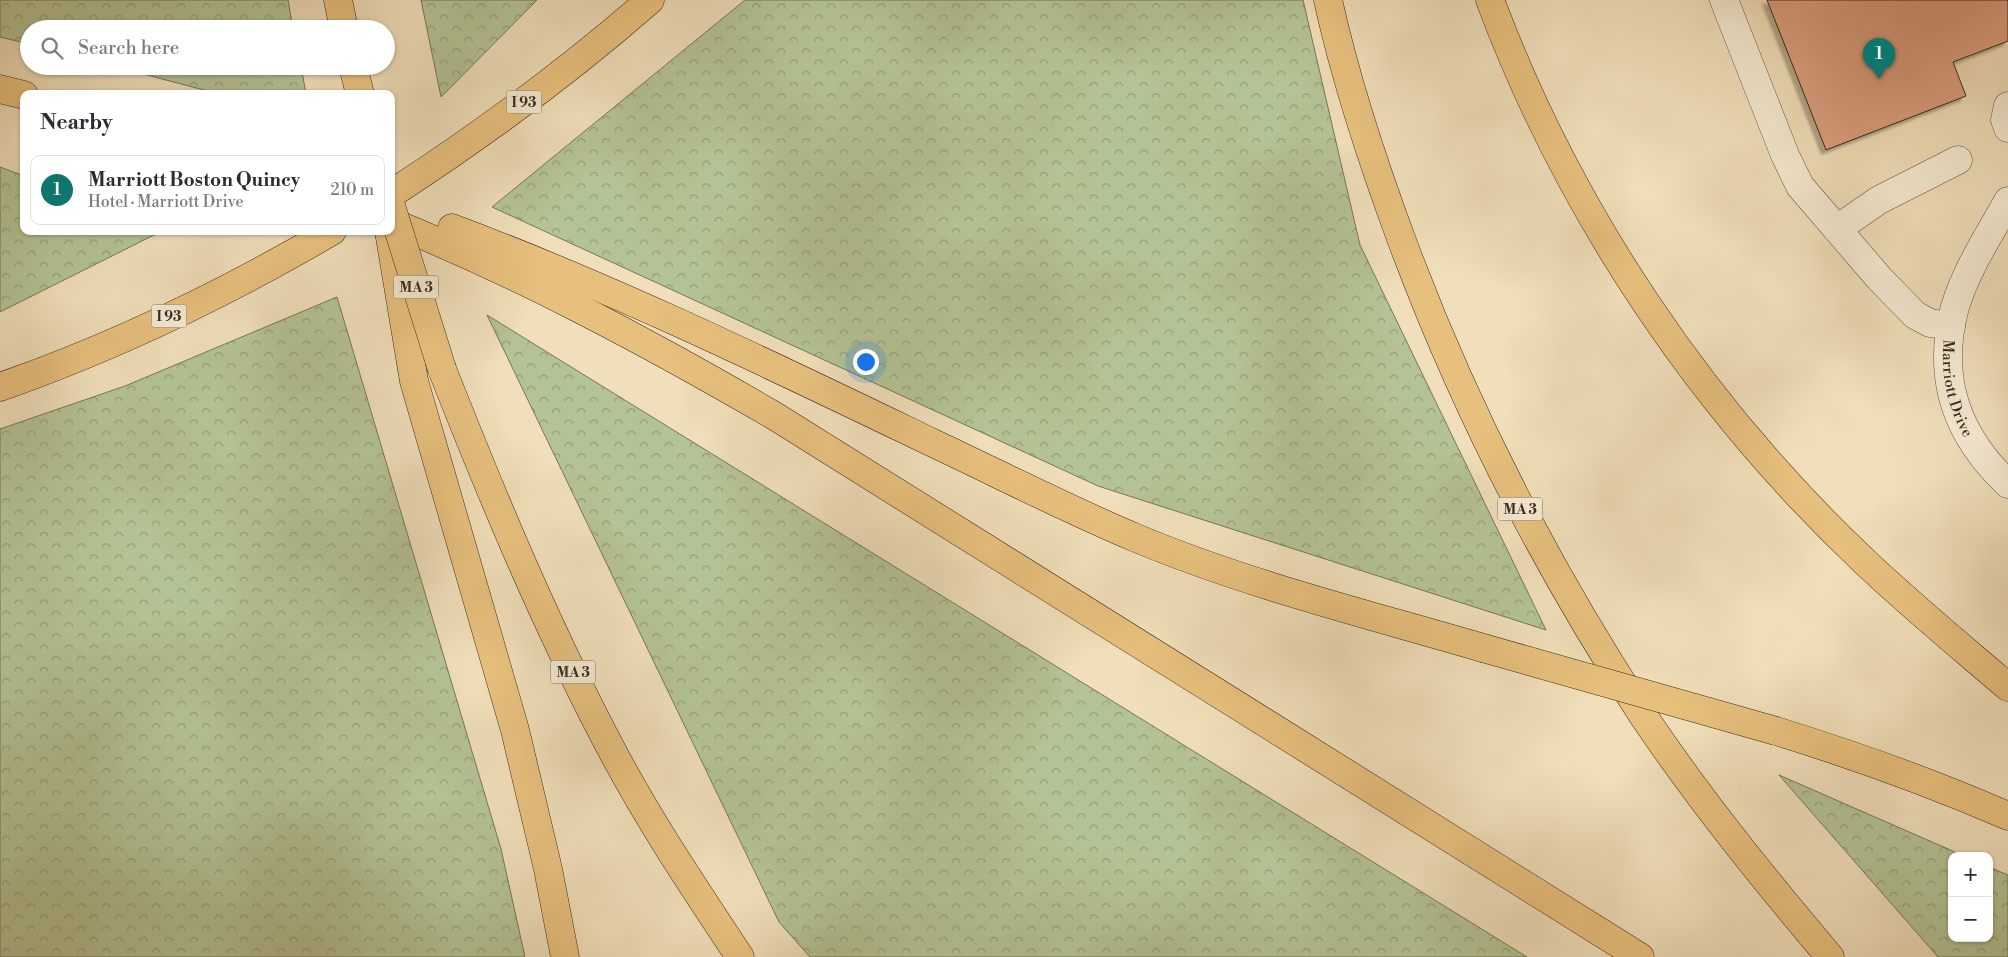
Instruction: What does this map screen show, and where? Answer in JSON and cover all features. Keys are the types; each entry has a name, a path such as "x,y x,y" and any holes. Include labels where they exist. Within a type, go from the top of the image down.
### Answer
{"highway":[{"path":"338,0 342,20"},
{"name":"I 93","path":"395,191 490,128 541,90 650,0"},
{"name":"MA 3","path":"1328,0 1358,112 1379,179 1417,281 1472,410 1521,510 1580,614 1643,715 1714,814 1786,906 1830,957"},
{"path":"1490,0 1519,72 1558,154 1625,270 1648,306 1700,378 1757,448 1841,539 1910,603 2008,686"},
{"path":"355,75 359,90"},
{"path":"0,89 20,94"},
{"path":"395,209 470,245 508,272 671,356 773,415 1640,957"},
{"name":"MA 3","path":"395,220 442,369 510,536 592,711 646,811 740,957"},
{"path":"395,223 577,278 716,340 1134,537 1245,578 1483,648 1776,730 1855,756 2008,816"},
{"name":"I 93","path":"0,387 68,360 178,312 272,265 325,235"},
{"path":"390,235 414,381 515,730 548,869 565,957"}],"street":[{"path":"1724,0 1788,163 1800,186 1879,278 1915,315 1930,323 1951,326"},
{"path":"2008,106 2005,120 2008,128"},
{"path":"1837,229 1879,200 1958,160"},
{"name":"Marriott Drive","path":"2008,201 1964,284 1956,306 1948,343 1948,361 1957,412 1973,444 2008,484"}],"green space":[{"path":"0,0 288,0 291,20 20,20 20,42 0,37"},
{"path":"421,0 537,0 441,97"},
{"path":"745,0 1303,0 1360,245 1546,630 1098,486 492,207"},
{"path":"147,75 303,75 305,90 204,90"},
{"path":"0,167 20,174 20,235 154,235 0,312"},
{"path":"337,297 501,849 525,957 0,957 0,429 125,386"},
{"path":"487,315 1527,957 810,957 779,922"},
{"path":"1779,775 1955,852 1948,852 1948,942 1993,942 1993,869 2008,875 2008,957 1938,957"}],"building":[{"path":"1767,0 2008,0 2008,41 1953,62 1966,96 1826,150"}],"place":[{"name":"Marriott Boston Quincy","path":"1879,79"}]}
